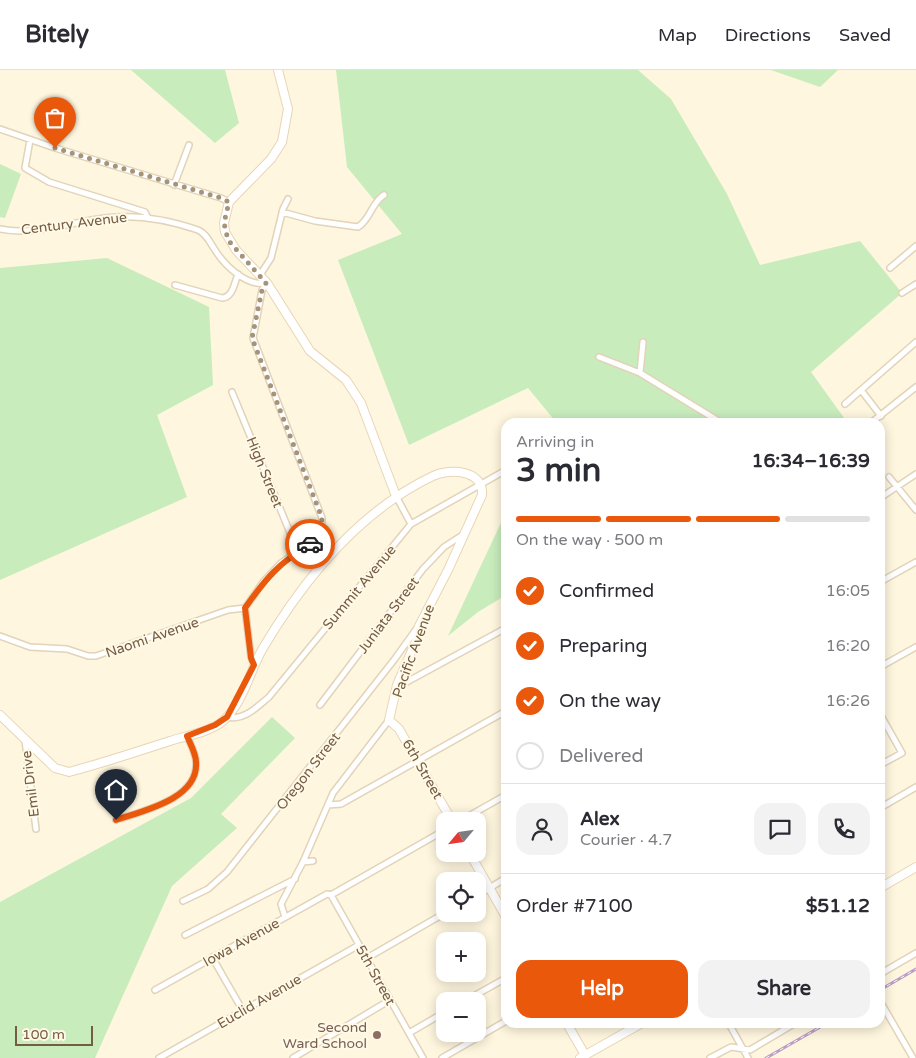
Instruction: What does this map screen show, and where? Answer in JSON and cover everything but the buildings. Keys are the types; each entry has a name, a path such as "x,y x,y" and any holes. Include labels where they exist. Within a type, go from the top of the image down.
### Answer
{"street":[{"path":"278,70 288,109 282,142 272,159 229,202 224,223 228,240 266,283 310,351 353,389 361,403 396,496 411,524"},
{"path":"0,130 229,202"},
{"path":"30,140 25,168 30,173 49,182 145,212 148,218 201,232 222,260 238,274 258,285 266,283"},
{"path":"174,184 189,145"},
{"path":"282,212 315,221 358,227 367,220 376,202 384,196"},
{"path":"260,275 271,258 282,212 288,199"},
{"name":"Century Avenue","path":"0,229 35,230 125,216 148,218"},
{"path":"890,268 916,246"},
{"path":"175,284 226,298 231,294 238,274"},
{"path":"254,665 251,658 245,608 264,581 281,563 321,536 322,518 252,338 262,290 266,283"},
{"path":"902,294 916,284"},
{"path":"640,372 643,342"},
{"path":"845,404 916,342"},
{"path":"599,357 640,372 714,418"},
{"path":"878,418 916,387"},
{"path":"861,390 881,416"},
{"name":"High Street","path":"232,392 298,552"},
{"path":"0,715 55,768 69,772 187,736 215,725 227,717 254,665 284,614 329,557 352,532 396,496 442,472 466,473 475,477 481,484"},
{"name":"Summit Avenue","path":"227,717 242,716 255,709 269,697 411,524 501,473"},
{"path":"885,495 916,474"},
{"path":"889,477 916,510"},
{"name":"Pacific Avenue","path":"285,918 281,904 303,862 333,793 389,720 398,685 416,641 419,626 465,534 482,495 481,484"},
{"name":"Juniata Street","path":"320,705 423,569 444,547 465,534"},
{"path":"885,579 916,562"},
{"name":"Naomi Avenue","path":"0,636 30,646 67,649 88,656 96,656 228,610 245,608"},
{"name":"Oregon Street","path":"183,901 208,888 228,872 419,626"},
{"path":"398,685 501,632"},
{"path":"885,664 916,647"},
{"path":"328,805 341,804 501,714"},
{"name":"6th Street","path":"389,720 399,729 447,812"},
{"path":"885,723 902,753 885,762"},
{"path":"116,820 163,804 185,790 194,775 196,762 187,736"},
{"name":"Emil Drive","path":"25,740 36,829"},
{"path":"885,805 916,787"},
{"path":"476,812 501,798"},
{"name":"Iowa Avenue","path":"155,990 436,835"},
{"path":"303,862 313,861"},
{"path":"474,862 501,908"},
{"path":"885,885 916,867"},
{"path":"185,935 265,892 295,879"},
{"path":"486,890 501,881"},
{"name":"5th Street","path":"329,894 423,1058"},
{"path":"367,958 436,918"},
{"name":"Euclid Avenue","path":"159,1058 359,945"},
{"path":"885,971 916,953"},
{"path":"212,957 243,1011"},
{"path":"481,992 501,981"},
{"path":"293,1058 390,1000"},
{"path":"885,1010 913,1058"},
{"path":"409,1033 436,1017"},
{"path":"442,1058 501,1024"},
{"path":"569,1028 584,1057 634,1028"},
{"path":"731,1028 748,1058"},
{"path":"710,1058 731,1047 750,1050 786,1028"}],"green space":[{"path":"131,70 225,70 239,123 215,143"},
{"path":"336,70 638,70 671,99 727,194 760,265 860,241 902,293 811,372 844,418 553,418 528,388 409,445 338,260 402,234 347,167"},
{"path":"771,70 838,70 820,87"},
{"path":"0,164 21,174 5,218 0,217"},
{"path":"107,258 209,307 213,385 157,415 187,497 0,580 0,268"},
{"path":"501,523 501,598 478,612 448,636"},
{"path":"272,717 295,738 221,814 237,828 172,886 95,1058 0,1058 0,902 191,798"}],"railway":[{"path":"885,987 916,969"},
{"path":"766,1058 818,1028"}],"way so far":[{"path":"55,148 229,202 224,223 228,240 266,283 262,290 252,338 322,518 323,529 321,536 310,544"}],"place":[{"name":"Second Ward School","path":"377,1035"}],"route":[{"path":"116,820 163,804 185,790 194,775 196,762 187,736 222,722 227,717 250,676 254,665 251,658 245,608 264,581 281,563 310,544"}]}
